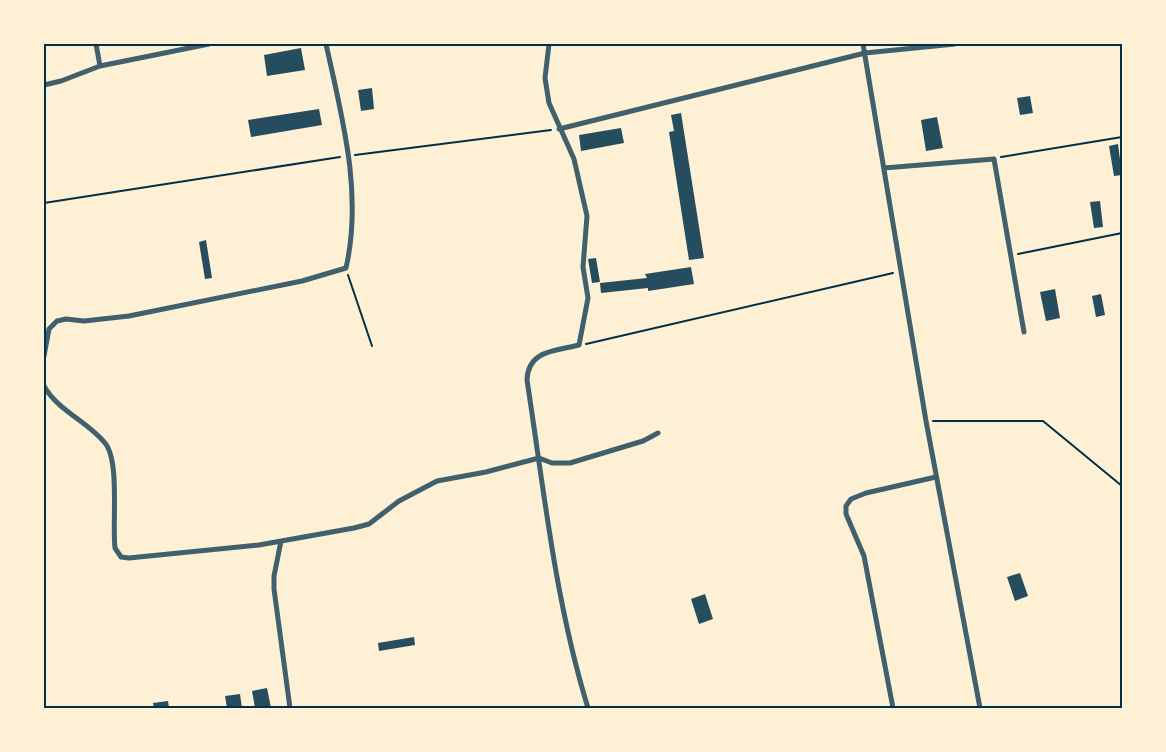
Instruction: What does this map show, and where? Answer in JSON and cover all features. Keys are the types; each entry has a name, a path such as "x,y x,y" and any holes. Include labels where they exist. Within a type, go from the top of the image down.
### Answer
{"street":[{"path":"96,44 100,66"},
{"path":"44,85 61,81 100,66 209,44"},
{"path":"44,356 49,329 57,321 66,319 84,321 128,316 302,281 346,268 352,227 350,156 326,44"},
{"path":"549,44 545,63 546,91 558,129 569,144 587,216 583,267 588,298 579,345 544,354 536,358 529,365 527,380 551,552 571,650 588,708"},
{"path":"863,44 926,421 980,708"},
{"path":"558,129 865,53 955,44"},
{"path":"884,168 994,159 1024,332"},
{"path":"44,386 70,415 90,429 106,444 112,468 115,548 121,557 144,558 281,541 354,528 369,524 398,501 437,481 486,472 539,458 552,463 570,463 643,441 658,433"},
{"path":"893,708 864,556 846,514 846,506 851,498 866,493 936,477"},
{"path":"281,541 274,576 274,589 278,632 287,679 290,708"}],"path":[{"path":"44,203 350,156 558,129"},
{"path":"994,159 1122,137"},
{"path":"1011,255 1122,233"},
{"path":"346,268 372,346"},
{"path":"579,345 901,271"},
{"path":"926,421 1043,421 1122,486"}],"building":[{"path":"301,48 305,70 267,76 264,55"},
{"path":"372,88 374,109 361,111 358,90"},
{"path":"1030,96 1033,113 1020,115 1017,98"},
{"path":"319,109 322,125 251,137 248,120"},
{"path":"681,113 704,258 689,260 669,132 674,131 671,115"},
{"path":"937,117 943,148 926,151 921,120"},
{"path":"621,128 624,143 581,151 579,135"},
{"path":"1118,144 1122,175 1114,176 1109,146"},
{"path":"1100,201 1103,227 1094,228 1090,202"},
{"path":"206,240 212,278 205,279 199,242"},
{"path":"596,258 600,282 592,283 588,259"},
{"path":"691,267 694,284 648,291 648,288 601,293 600,283 647,278 645,274"},
{"path":"1055,289 1060,318 1046,321 1040,292"},
{"path":"1101,294 1105,315 1096,317 1092,296"},
{"path":"1020,573 1028,596 1015,601 1007,577"},
{"path":"705,594 713,619 699,624 691,599"},
{"path":"414,637 415,645 379,651 378,643"},
{"path":"267,688 271,708 255,708 252,691"},
{"path":"240,694 242,708 227,708 225,696"},
{"path":"168,701 169,708 154,708 153,703"}]}
